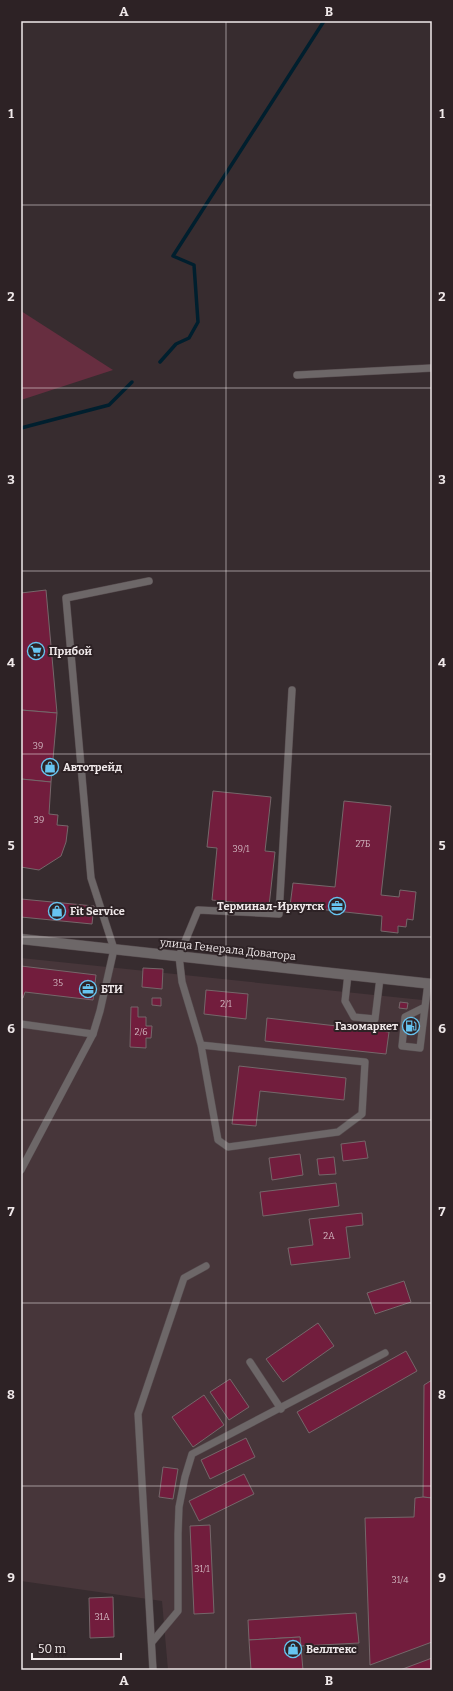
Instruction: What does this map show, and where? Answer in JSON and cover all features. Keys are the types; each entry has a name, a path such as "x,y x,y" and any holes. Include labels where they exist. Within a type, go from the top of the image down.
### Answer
{"street":[{"name":"улица Генерала Доватора","path":"21,939 430,984"}],"lane":[{"path":"296,375 432,368"},
{"path":"21,1170 93,1034 100,1011 114,949 91,878 66,598 149,581"},
{"path":"201,1045 365,1062 362,1114 338,1132 228,1147 218,1140 201,1045 182,982 179,956 198,910 279,914 292,690"},
{"path":"348,974 345,1001 354,1017 375,1019 380,978"},
{"path":"425,1007 405,1017 402,1046 420,1048 425,1007 430,984"},
{"path":"21,1024 93,1034"},
{"path":"153,1670 138,1414 184,1278 206,1266"},
{"path":"152,1642 178,1611 179,1507 184,1477 192,1454 281,1409 385,1353"},
{"path":"250,1362 281,1409"}],"shaded area":[{"path":"21,311 113,370 21,400"},
{"path":"21,958 432,1001 432,1670 168,1670 162,1601 21,1581"}],"building":[{"name":"Прибой","path":"46,590 57,713 21,710 21,593"},
{"path":"21,710 57,713 51,782 21,779"},
{"path":"21,779 51,782 49,814 58,815 57,825 68,826 66,842 61,856 39,870 21,867"},
{"path":"213,791 271,797 265,851 275,852 269,906 212,900 217,848 207,847"},
{"path":"344,801 391,806 381,895 399,897 400,890 416,892 413,920 407,919 406,927 398,926 398,933 381,931 382,916 290,906 293,883 335,887"},
{"name":"Fit Service","path":"21,899 94,906 92,924 21,917"},
{"path":"21,966 96,975 93,1000 25,992 23,998 21,998"},
{"path":"143,968 163,969 162,989 142,987"},
{"path":"206,990 248,994 246,1019 204,1014"},
{"path":"152,998 161,998 161,1006 152,1005"},
{"path":"400,1002 408,1003 407,1009 399,1008"},
{"path":"131,1007 138,1007 138,1017 146,1017 146,1026 152,1026 151,1038 146,1038 146,1048 130,1047"},
{"path":"267,1018 389,1032 386,1054 265,1041"},
{"path":"239,1066 346,1078 344,1100 260,1091 256,1126 232,1124"},
{"path":"365,1141 368,1158 343,1161 341,1144"},
{"path":"300,1154 303,1175 272,1180 269,1158"},
{"path":"334,1157 336,1174 319,1175 317,1159"},
{"path":"336,1183 339,1206 263,1216 260,1192"},
{"path":"362,1213 363,1225 346,1227 350,1258 291,1265 288,1248 313,1245 309,1219"},
{"path":"404,1281 411,1302 375,1314 367,1293"},
{"path":"318,1323 334,1346 283,1382 266,1359"},
{"path":"406,1351 417,1371 309,1433 297,1412"},
{"path":"230,1379 249,1407 229,1420 210,1392"},
{"path":"432,1380 432,1498 423,1497 424,1385"},
{"path":"204,1395 224,1425 193,1447 172,1417"},
{"path":"246,1438 255,1457 210,1479 201,1460"},
{"path":"163,1467 178,1469 173,1499 159,1497"},
{"path":"244,1474 254,1494 199,1521 189,1501"},
{"path":"415,1498 432,1498 432,1642 370,1665 365,1518 414,1517"},
{"path":"210,1525 214,1613 194,1614 190,1526"},
{"path":"113,1597 114,1637 90,1638 89,1598"},
{"path":"356,1613 359,1643 301,1646 300,1637 249,1640 248,1620"},
{"path":"300,1637 303,1670 251,1670 249,1640"},
{"path":"432,1658 432,1670 400,1670"}],"waterway":[{"path":"160,362 176,344 189,338 198,322 194,265 173,256 324,21"},
{"path":"21,428 109,405 132,382"}],"place":[{"name":"Прибой","path":"36,651"},
{"name":"Автотрейд","path":"50,767"},
{"name":"Терминал-Иркутск","path":"337,906"},
{"name":"Fit Service","path":"57,911"},
{"name":"БТИ","path":"88,989"},
{"name":"Газомаркет","path":"411,1026"},
{"name":"Веллтекс","path":"293,1649"}]}
